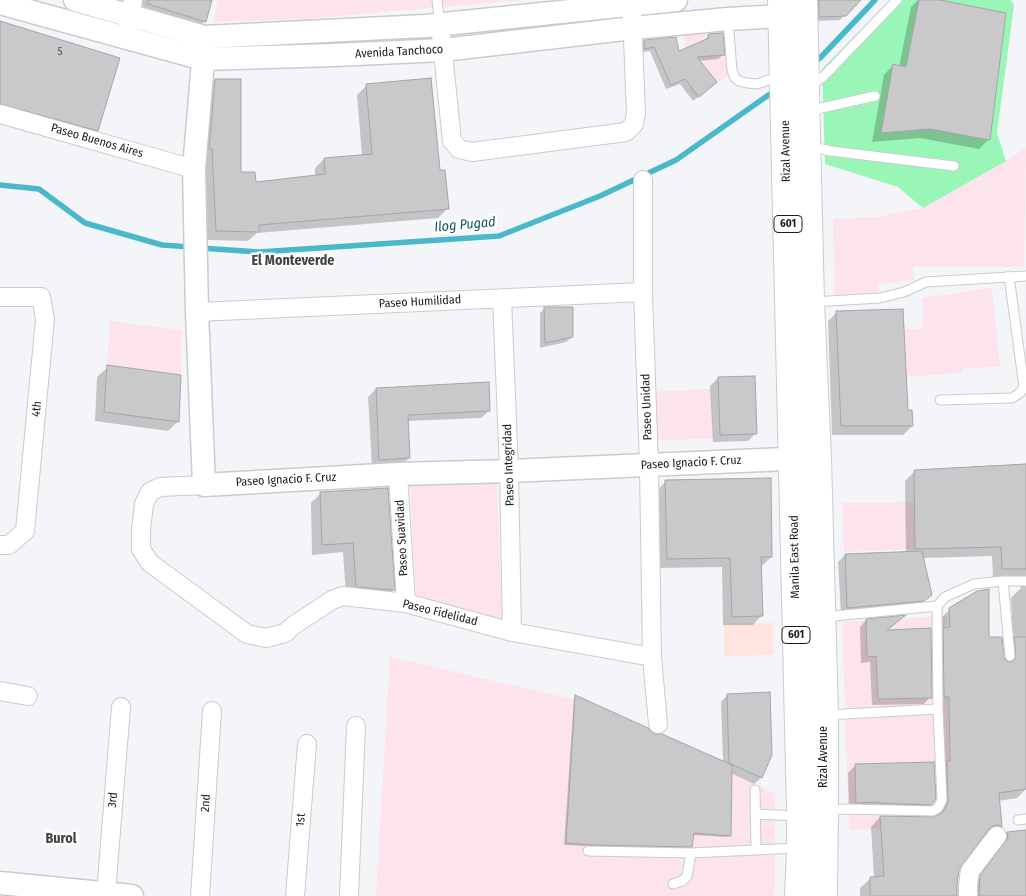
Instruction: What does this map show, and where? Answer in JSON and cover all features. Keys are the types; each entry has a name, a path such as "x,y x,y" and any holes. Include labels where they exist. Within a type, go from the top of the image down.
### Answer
{"main road":[{"name":"Rizal Avenue","path":"793,8 800,302"},
{"name":"Manila East Road","path":"800,302 805,458 821,617"},
{"name":"Manila East Road","path":"805,458 796,632 810,812"},
{"name":"Rizal Avenue","path":"798,896 801,848 810,812 824,715 821,617"},
{"name":"Rizal Avenue","path":"810,812 824,896"}],"street":[{"name":"Avenida Tanchoco","path":"75,0 132,8 205,37 425,26 676,0"},
{"name":"Avenida Tanchoco","path":"0,3 203,59 334,56 443,50 728,19 793,8"},
{"path":"440,24 452,141 459,149 472,152 626,132 634,124 636,114 632,4"},
{"path":"128,38 132,8"},
{"path":"204,485 197,312 194,168 205,37"},
{"name":"Paseo Buenos Aires","path":"0,114 194,168"},
{"name":"Paseo Unidad","path":"643,180 643,292 649,466 652,657 658,724"},
{"name":"Paseo Humilidad","path":"197,312 643,292"},
{"name":"4th","path":"0,297 41,297 45,319 25,531 9,545 0,545"},
{"name":"Paseo Integridad","path":"502,298 509,471 512,632"},
{"name":"Paseo Ignacio F. Cruz","path":"204,485 398,474 649,466 805,458"},
{"name":"Paseo Suavidad","path":"398,474 406,603"},
{"name":"Paseo Fidelidad","path":"204,485 160,487 150,492 144,504 141,548 150,563 247,634 266,638 285,633 332,600 343,596 406,603 512,632 652,657"},
{"path":"0,691 28,696"},
{"name":"3rd","path":"106,893 121,708"},
{"name":"2nd","path":"200,896 212,711"},
{"path":"349,896 356,726"},
{"name":"1st","path":"295,896 307,744"},
{"path":"968,896 970,871 997,836"},
{"path":"0,883 132,896"}],"lane":[{"path":"437,0 440,24"},
{"path":"796,84 824,76 897,0"},
{"path":"728,19 732,70 734,78 739,82 746,84 796,84 875,96"},
{"path":"796,146 954,166"},
{"path":"940,400 1012,398 1020,393 1024,387 1009,276"},
{"path":"800,302 880,298 904,292 926,282 1026,276"},
{"path":"1003,581 1010,656"},
{"path":"821,617 937,606 945,598 974,584 1026,581"},
{"path":"755,814 848,809 933,811 938,808 942,800 938,709 937,606"},
{"path":"824,715 938,709"},
{"path":"755,790 756,850"},
{"path":"588,851 691,853 801,848"},
{"path":"673,884 682,881 687,876 691,853"}],"shaded area":[{"path":"218,0 523,0 303,19 213,22"},
{"path":"734,24 736,70 697,99 691,92 683,27"},
{"path":"1026,148 1024,267 913,267 914,280 878,284 879,301 835,303 833,219 876,217 923,208"},
{"path":"992,288 1000,366 962,369 962,373 907,377 905,329 923,329 922,298"},
{"path":"110,321 182,330 181,375 107,365"},
{"path":"711,389 714,438 652,441 650,392"},
{"path":"497,480 502,620 416,596 410,484"},
{"path":"915,502 915,549 844,552 842,503"},
{"path":"947,616 950,733 956,826 849,830 842,622"},
{"path":"724,623 773,623 774,655 724,656"},
{"path":"390,657 576,700 775,794 775,889 773,896 376,896"}],"green space":[{"path":"890,0 1010,0 1014,5 997,133 1006,161 923,208 898,187 825,164 822,69"}],"building":[{"path":"148,0 212,0 206,22 148,4"},
{"path":"819,0 861,0 846,16 819,17"},
{"path":"919,0 940,0 1006,13 990,140 930,129 881,133 893,64 906,67"},
{"path":"0,21 120,58 98,131 0,104"},
{"path":"723,33 725,55 697,57 717,82 699,97 685,79 671,85 654,47 644,49 644,40 676,37 679,51 709,38 708,34"},
{"path":"431,78 440,170 445,170 449,209 259,225 259,232 216,231 212,149 209,149 215,79 241,79 241,172 255,172 256,182 325,174 324,158 372,154 366,84"},
{"path":"544,307 573,307 573,337 545,343"},
{"path":"903,309 908,410 912,410 913,426 841,426 836,311"},
{"path":"107,365 181,375 179,422 104,412"},
{"path":"755,376 757,434 720,435 718,377"},
{"path":"489,382 490,411 408,415 410,458 379,460 376,388"},
{"path":"1026,464 1026,569 1002,569 1001,547 915,549 914,470"},
{"path":"771,478 772,557 761,557 763,616 732,617 730,558 667,559 665,480"},
{"path":"388,488 395,590 356,587 353,543 322,545 320,492"},
{"path":"922,551 932,595 924,601 847,608 845,554"},
{"path":"989,589 989,637 1002,637 1005,660 1011,662 1016,658 1014,637 1026,637 1026,789 999,793 1002,827 998,825 989,829 962,865 959,870 957,896 870,896 870,877 884,876 880,816 933,817 942,813 948,803 947,761 950,761 949,697 944,697 943,628 950,627 949,608 977,591"},
{"path":"906,615 887,630 931,628 932,698 878,699 876,656 867,657 866,619"},
{"path":"770,692 772,755 762,778 729,763 727,694"},
{"path":"575,695 648,728 654,734 662,734 732,765 731,836 694,833 692,847 566,843"},
{"path":"934,762 936,799 931,805 879,802 856,803 855,764"},
{"path":"1026,830 1026,896 979,896 980,875 1005,842 1008,837 1007,832"}],"waterway":[{"name":"Ilog Pugad","path":"813,63 875,0"},
{"name":"Ilog Pugad","path":"200,248 259,252 499,236 600,196 676,160 777,89"},
{"name":"Ilog Pugad","path":"0,185 39,189 85,223 162,245 191,247"}],"district":[{"name":"El Monteverde","path":"293,261"},
{"name":"Burol","path":"61,839"}]}
